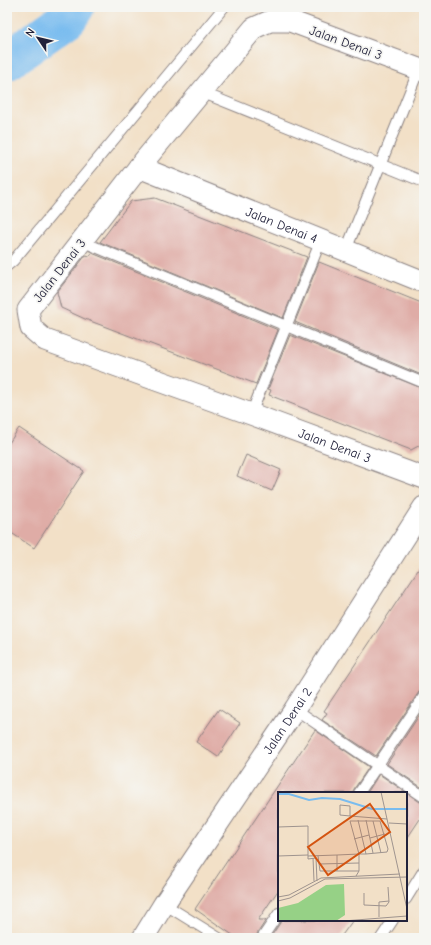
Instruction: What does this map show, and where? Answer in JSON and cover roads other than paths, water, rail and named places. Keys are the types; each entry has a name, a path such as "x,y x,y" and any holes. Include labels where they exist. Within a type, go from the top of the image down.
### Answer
{"street":[{"name":"Jalan Denai 3","path":"421,70 290,21 270,21 254,28 139,167 28,310 31,328 45,340 424,478"},
{"name":"Jalan Denai 4","path":"139,167 424,282"},
{"name":"Jalan Denai 2","path":"150,936 164,904 295,710 424,507"}],"lane":[{"path":"7,266 18,255 224,7"},
{"path":"346,250 421,70"},
{"path":"201,92 424,182"},
{"path":"251,414 321,240"},
{"path":"81,242 424,383"},
{"path":"361,792 424,696"},
{"path":"295,710 424,797"},
{"path":"407,897 424,870"},
{"path":"164,904 218,938"},
{"path":"262,938 278,914"},
{"path":"381,938 392,921"}],"waterway":[{"path":"7,61 68,18 75,7"}]}
